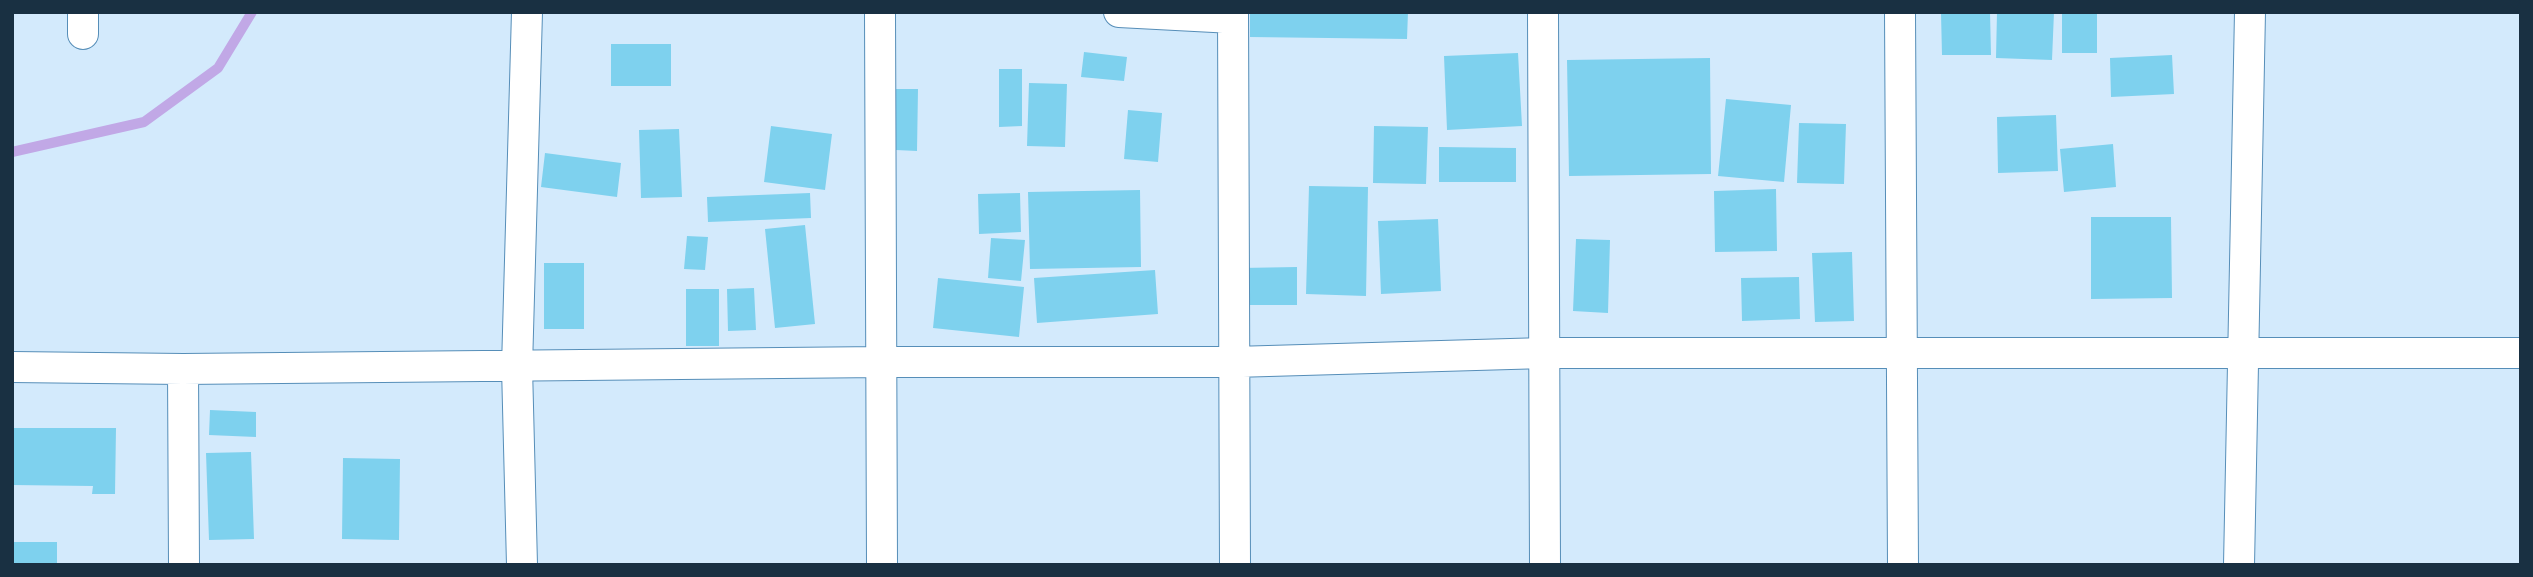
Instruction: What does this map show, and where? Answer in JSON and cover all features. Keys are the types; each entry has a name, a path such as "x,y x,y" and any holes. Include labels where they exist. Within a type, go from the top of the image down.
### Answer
{"street":[{"path":"523,565 517,367 527,12"},
{"path":"880,12 882,565"},
{"path":"1119,12 1233,15 1235,565"},
{"path":"1543,12 1545,565"},
{"path":"1900,12 1902,565"},
{"path":"2239,565 2250,12"},
{"path":"12,367 183,369 881,362 1234,362 1545,353 2521,354"},
{"path":"183,369 184,565"}],"building":[{"path":"1250,12 1408,12 1407,39 1250,37"},
{"path":"1990,12 1991,55 1942,55 1941,13"},
{"path":"1997,12 2054,12 2052,60 1996,58"},
{"path":"2062,12 2097,12 2097,53 2062,53"},
{"path":"611,44 671,44 671,86 611,86"},
{"path":"1084,52 1127,57 1124,81 1081,77"},
{"path":"1518,53 1522,126 1447,130 1444,56"},
{"path":"2172,55 2174,94 2111,97 2110,58"},
{"path":"1710,58 1711,174 1569,176 1567,60"},
{"path":"999,69 1022,69 1022,126 999,127"},
{"path":"1029,83 1067,84 1065,147 1027,146"},
{"path":"896,89 918,89 917,151 896,150"},
{"path":"1726,99 1791,105 1784,182 1718,176"},
{"path":"1128,110 1162,113 1158,162 1124,159"},
{"path":"2056,115 2058,171 1998,173 1997,117"},
{"path":"1799,123 1846,124 1844,184 1797,183"},
{"path":"771,126 832,134 825,190 764,182"},
{"path":"1374,126 1428,127 1426,184 1373,183"},
{"path":"679,129 682,197 641,198 639,130"},
{"path":"2113,144 2116,187 2064,192 2060,149"},
{"path":"1439,147 1516,148 1516,182 1439,182"},
{"path":"545,153 621,163 617,197 541,187"},
{"path":"1309,186 1368,187 1366,296 1306,294"},
{"path":"1776,189 1777,251 1715,252 1714,191"},
{"path":"1140,190 1141,267 1030,269 1028,192"},
{"path":"810,193 811,218 708,222 707,197"},
{"path":"1020,193 1021,232 979,234 978,194"},
{"path":"2091,217 2171,217 2172,298 2091,299"},
{"path":"1438,219 1441,291 1381,294 1378,221"},
{"path":"805,225 815,324 775,328 765,229"},
{"path":"687,236 708,237 705,270 684,269"},
{"path":"991,238 1025,240 1021,281 988,278"},
{"path":"1576,239 1610,240 1608,313 1573,311"},
{"path":"1852,252 1854,321 1815,322 1812,253"},
{"path":"544,263 584,263 584,329 544,329"},
{"path":"1297,267 1297,305 1242,305 1241,268"},
{"path":"1155,270 1158,314 1037,323 1034,278"},
{"path":"1799,277 1800,319 1742,321 1741,278"},
{"path":"938,278 1024,287 1019,337 933,328"},
{"path":"754,288 756,330 728,331 727,289"},
{"path":"686,289 719,289 719,346 686,346"},
{"path":"210,410 256,412 256,437 209,435"},
{"path":"12,428 116,428 115,494 92,494 93,486 12,485"},
{"path":"251,452 254,539 209,540 206,453"},
{"path":"343,458 400,459 399,540 342,539"},
{"path":"12,542 57,542 57,565 12,565"}],"waterway":[{"path":"12,152 144,122 218,68 252,12"}]}
